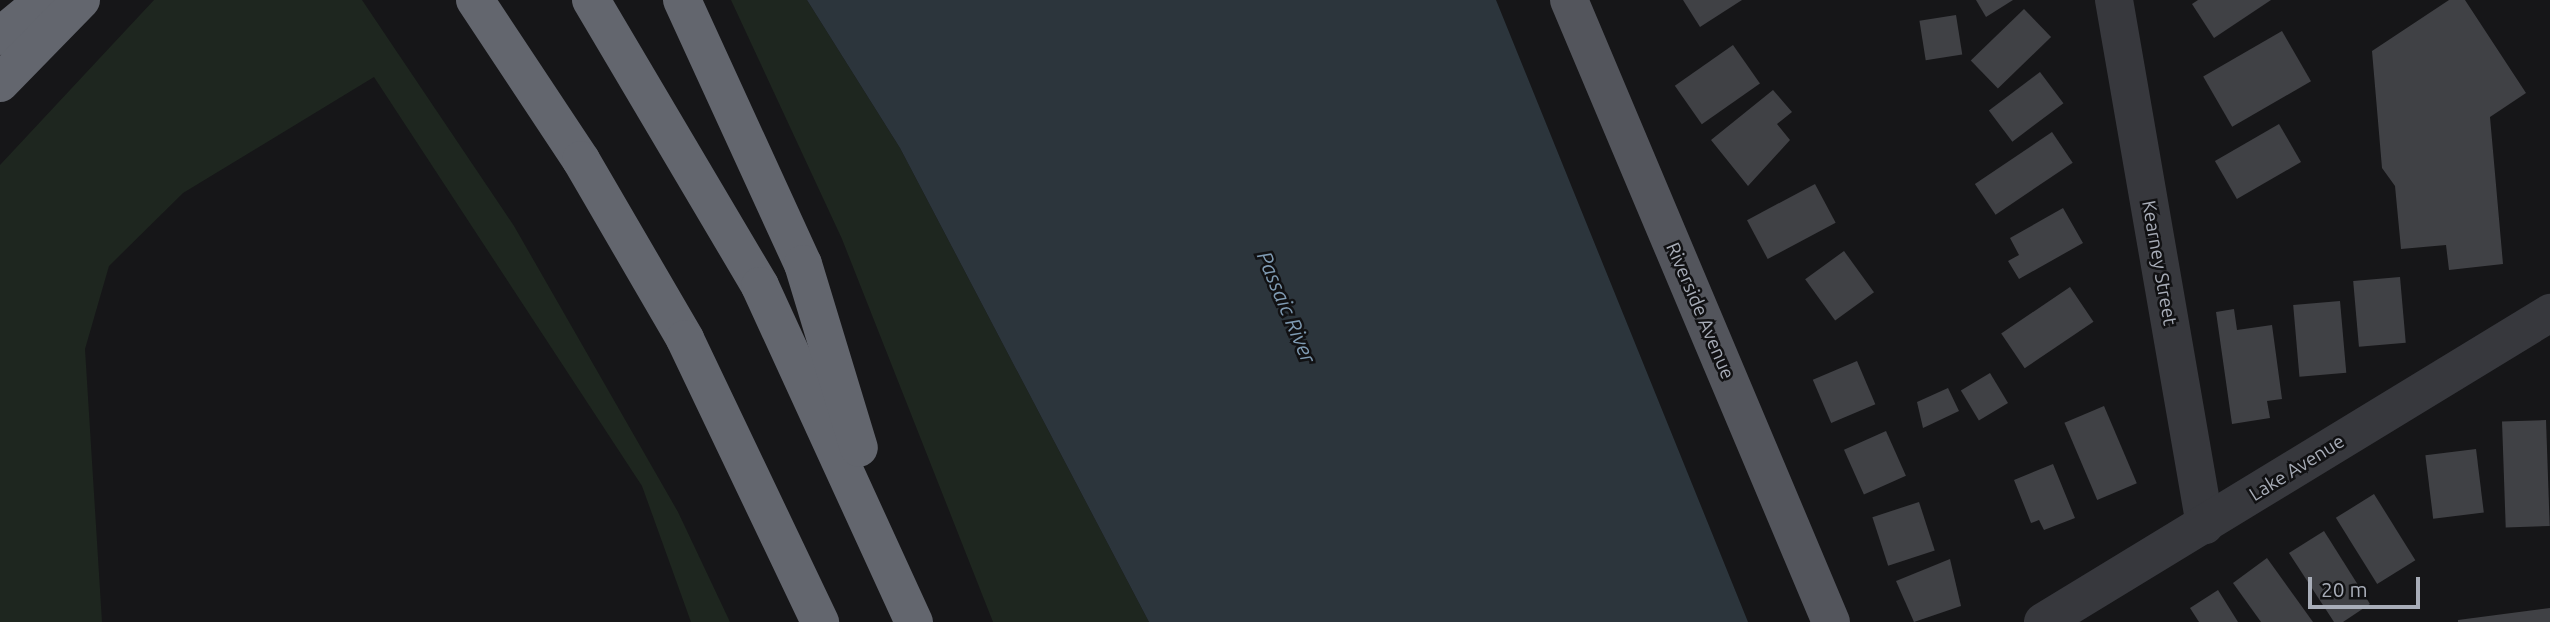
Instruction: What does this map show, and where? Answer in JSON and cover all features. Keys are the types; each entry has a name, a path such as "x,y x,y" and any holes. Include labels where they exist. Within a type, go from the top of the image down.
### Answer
{"highway":[{"path":"0,36 44,0"},
{"path":"0,83 81,0"},
{"path":"475,0 581,160 685,339 820,622"},
{"path":"591,0 760,286 877,532 914,622"},
{"path":"682,0 803,264 845,394 877,532"}],"main road":[{"name":"Riverside Avenue","path":"1569,0 1831,622"}],"street":[{"name":"Kearney Street","path":"2114,0 2205,525"},
{"name":"Lake Avenue","path":"2043,622 2550,313"}],"shaded area":[{"path":"154,0 362,0 514,226 678,512 730,622 691,622 642,486 374,77 183,193 109,266 85,349 102,622 0,622 0,165"},
{"path":"731,0 807,0 900,148 1149,622 993,622 842,239"}],"water":[{"name":"Passaic River","path":"807,0 1496,0 1748,622 1149,622 900,148"}],"building":[{"path":"1683,0 1742,0 1700,27"},
{"path":"1976,0 2013,0 1986,17"},
{"path":"2198,0 2271,0 2214,38 2192,4"},
{"path":"2449,0 2465,0 2526,93 2490,117 2503,264 2449,270 2446,245 2401,249 2395,186 2382,168 2372,51"},
{"path":"2024,9 2051,37 1998,88 1971,60"},
{"path":"1956,15 1962,55 1926,60 1919,21"},
{"path":"2282,31 2311,81 2232,127 2203,76"},
{"path":"1733,45 1760,84 1702,124 1675,86"},
{"path":"2040,72 2063,103 2012,142 1989,111"},
{"path":"1773,90 1792,112 1777,124 1790,140 1748,186 1711,140"},
{"path":"2279,124 2301,162 2237,199 2215,161"},
{"path":"2052,132 2073,163 1996,215 1975,184"},
{"path":"1815,184 1836,223 1768,259 1747,220"},
{"path":"2063,208 2083,243 2019,279 2008,261 2019,255 2010,238"},
{"path":"1844,251 1874,292 1835,320 1805,279"},
{"path":"2400,277 2406,343 2359,347 2353,281"},
{"path":"2070,287 2093,322 2025,368 2001,333"},
{"path":"2340,301 2346,373 2299,377 2293,305"},
{"path":"2234,309 2237,330 2272,325 2282,399 2267,401 2270,418 2232,424 2216,312"},
{"path":"1857,361 1875,404 1831,423 1813,380"},
{"path":"1990,373 2008,403 1979,421 1961,391"},
{"path":"1948,388 1959,411 1923,428 1917,402"},
{"path":"2104,406 2137,483 2097,500 2064,423"},
{"path":"2546,420 2550,526 2506,527 2502,422"},
{"path":"1886,431 1906,476 1864,494 1844,450"},
{"path":"2476,449 2484,513 2433,519 2425,455"},
{"path":"2053,464 2075,518 2044,530 2039,520 2031,523 2014,480"},
{"path":"2374,494 2415,560 2377,584 2336,518"},
{"path":"1919,502 1935,551 1888,566 1872,517"},
{"path":"2324,531 2370,604 2343,622 2334,622 2289,553"},
{"path":"2267,558 2313,622 2261,622 2233,583"},
{"path":"1950,559 1961,606 1914,622 1896,581"},
{"path":"2218,590 2238,622 2199,622 2190,608"},
{"path":"2550,608 2550,622 2458,622 2458,620"}]}
